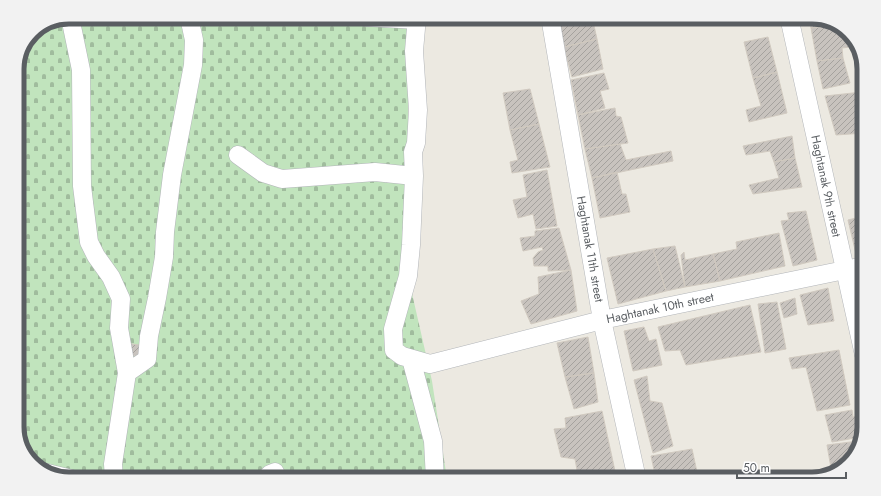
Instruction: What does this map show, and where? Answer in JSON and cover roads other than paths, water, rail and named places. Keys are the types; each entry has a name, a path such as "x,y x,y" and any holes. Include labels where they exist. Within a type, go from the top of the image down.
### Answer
{"street":[{"path":"71,24 81,70 82,186 89,242 96,256 111,277 121,299 119,328 127,373 113,464 114,472"},
{"path":"127,373 147,358 149,336 158,298 166,245 165,232 172,174 193,65 194,40 191,24"},
{"path":"238,155 262,173 282,179 375,172 414,176 413,152 416,143 418,110 414,51 416,24"},
{"name":"Haghtanak 11th street","path":"551,24 602,320 635,472"},
{"name":"Haghtanak 9th street","path":"791,24 857,325"},
{"name":"Haghtanak 10th street","path":"414,176 408,276 392,329 394,350 402,356 430,364 602,320 857,267"},
{"path":"411,359 433,441 435,472"}]}
